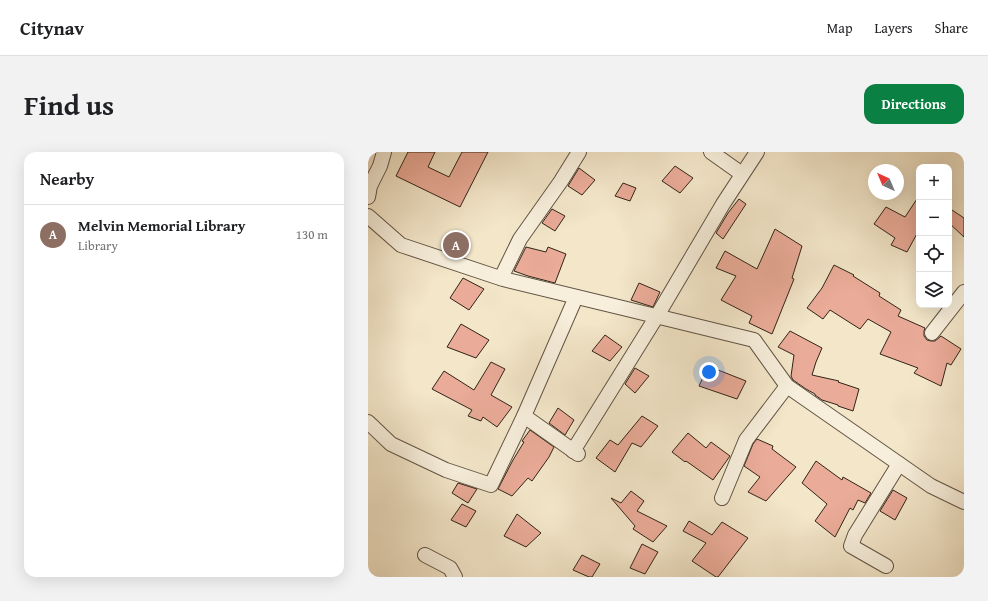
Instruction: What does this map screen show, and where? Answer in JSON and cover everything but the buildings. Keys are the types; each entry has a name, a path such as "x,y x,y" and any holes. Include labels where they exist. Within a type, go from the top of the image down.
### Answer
{"street":[{"path":"368,196 370,186 380,166 384,152"},
{"path":"501,278 520,239 561,181 579,152"},
{"path":"711,152 742,174"},
{"path":"524,416 575,452 723,204 757,152"},
{"path":"368,216 401,245 503,279 754,340 787,386 931,486 964,502"},
{"path":"932,334 964,292"},
{"path":"368,422 391,444 446,470 491,485 524,416 576,297"},
{"path":"722,498 746,440 787,386"},
{"path":"886,566 851,546 855,535 899,464"},
{"path":"425,554 450,568 456,577"}],"place":[{"name":"Melvin Memorial Library","path":"456,245"}]}
